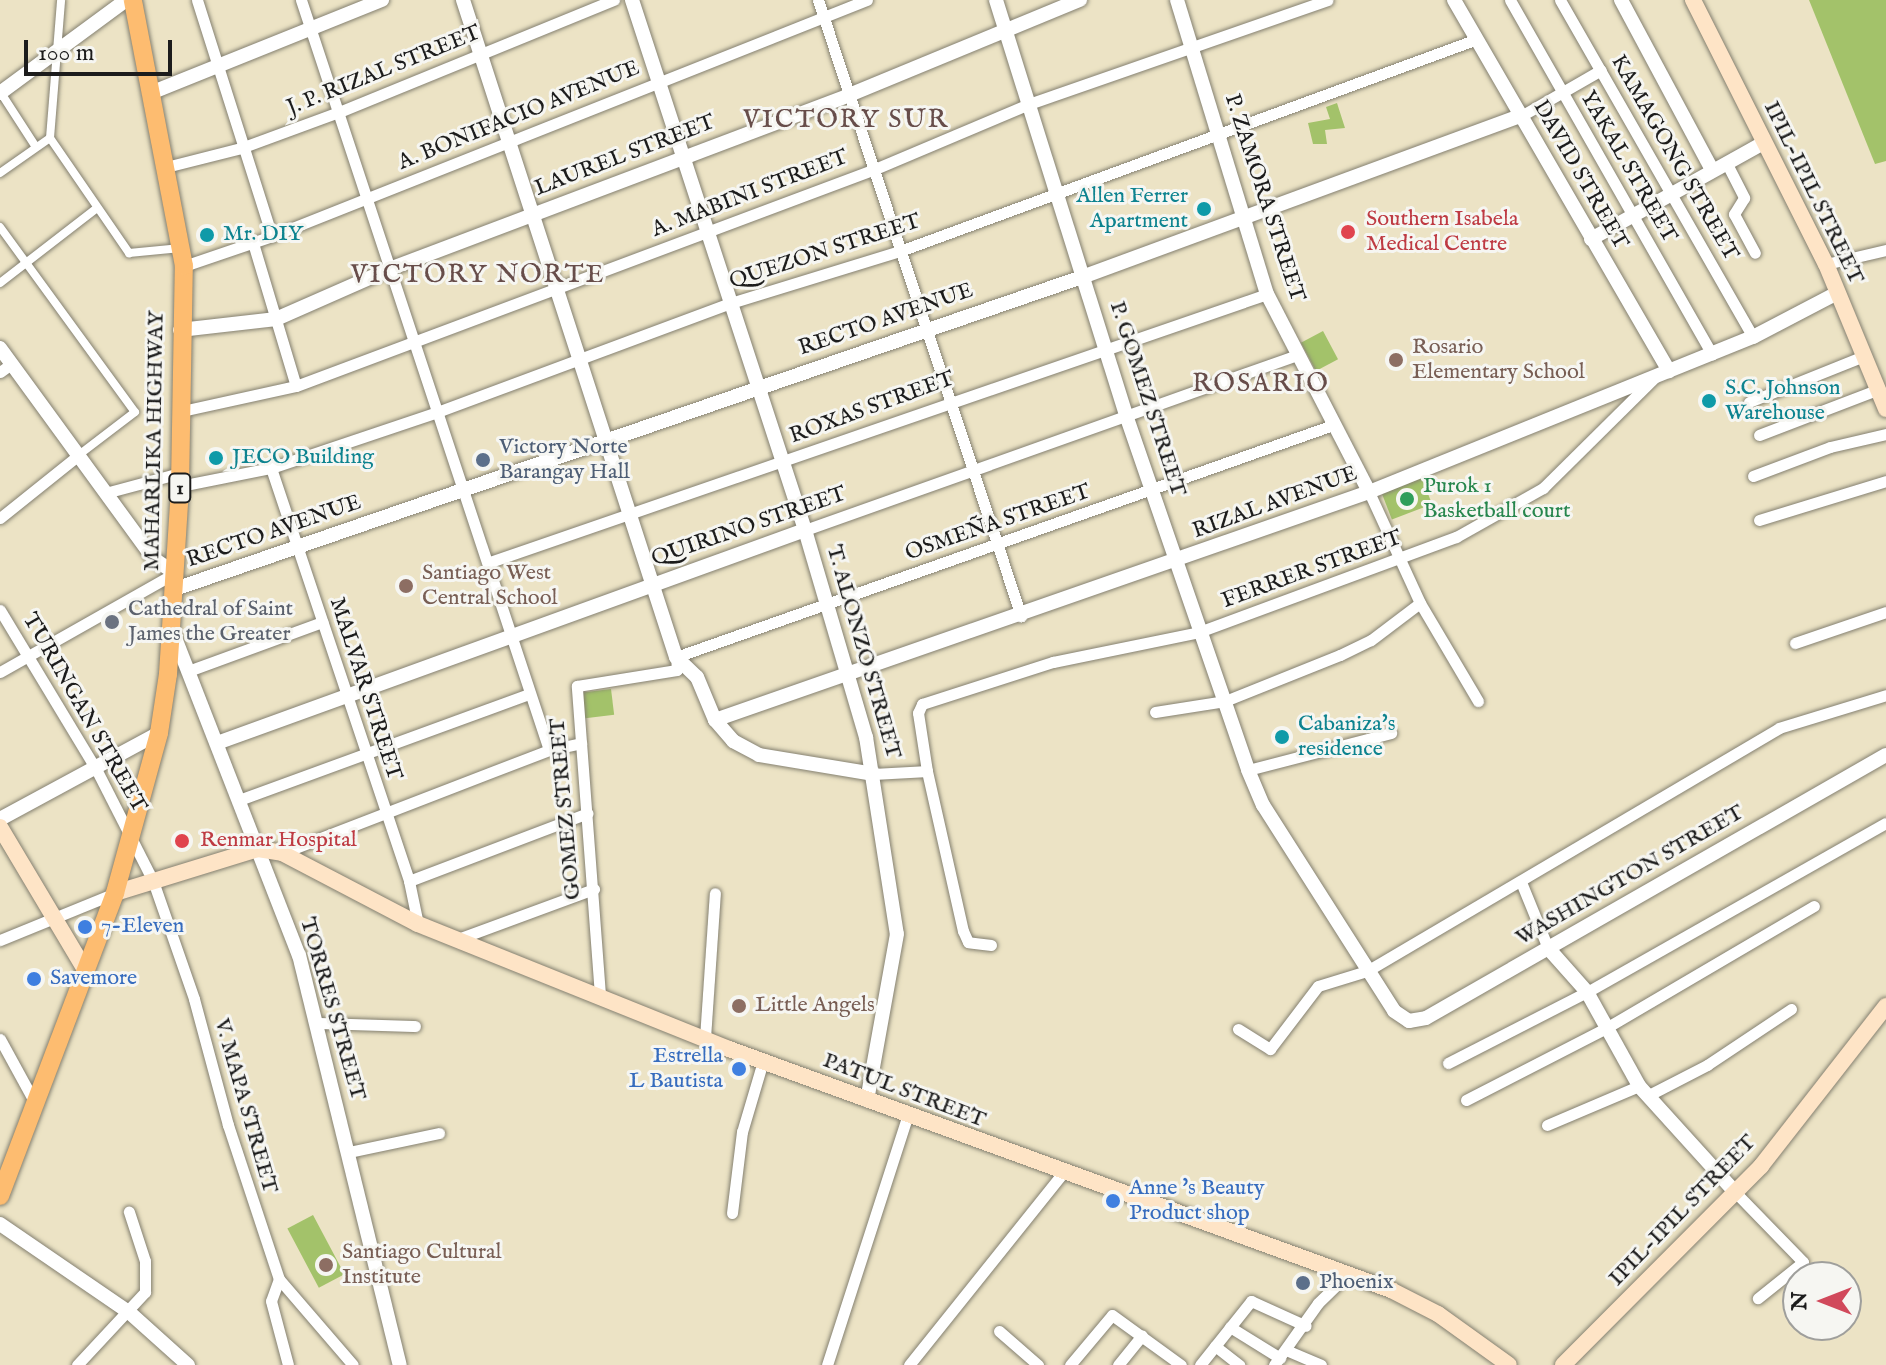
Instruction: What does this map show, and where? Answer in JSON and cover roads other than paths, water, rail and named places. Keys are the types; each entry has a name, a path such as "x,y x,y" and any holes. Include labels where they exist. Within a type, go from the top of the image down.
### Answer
{"main road":[{"name":"MAHARLIKA HIGHWAY","path":"0,1196 115,893 133,837 159,733 172,630 180,480 183,257 133,0"},
{"name":"IPIL-IPIL STREET","path":"1693,0 1826,264 1886,409"},
{"path":"0,827 57,915 84,968"},
{"name":"PATUL STREET","path":"258,849 282,853 418,924 907,1118 1349,1273 1438,1314 1509,1365"},
{"path":"115,893 258,849"},
{"name":"IPIL-IPIL STREET","path":"1563,1365 1736,1193 1886,1006"}],"street":[{"path":"61,0 50,138 129,253 183,257"},
{"path":"36,147 0,93 126,0"},
{"path":"198,0 216,70 272,236"},
{"path":"301,0 466,488 549,750"},
{"path":"153,92 216,70 382,0"},
{"path":"463,0 603,440 676,657 697,677 725,736 759,755 874,774 927,771 965,938 975,945 991,945"},
{"name":"J. P. RIZAL STREET","path":"166,167 241,148 339,112 614,0"},
{"name":"T. ALONZO STREET","path":"632,0 805,530 849,676 874,774 897,934 867,1100"},
{"path":"818,0 1021,616"},
{"name":"A. BONIFACIO AVENUE","path":"183,257 253,243 272,236 867,0"},
{"name":"P. GOMEZ STREET","path":"996,0 1108,346 1127,418 1248,770 1263,805 1394,1011"},
{"name":"LAUREL STREET","path":"180,330 276,319 392,268 849,95 1080,0"},
{"name":"P. ZAMORA STREET","path":"1177,0 1267,294 1369,492 1420,603 1478,701"},
{"name":"A. MABINI STREET","path":"182,411 296,386 875,169 1029,104 1327,0"},
{"name":"DAVID STREET","path":"1454,0 1591,239 1662,373"},
{"name":"YAKAL STREET","path":"1510,0 1712,354"},
{"name":"KAMAGONG STREET","path":"1560,0 1753,337"},
{"path":"1621,0 1712,170"},
{"name":"QUEZON STREET","path":"109,492 271,468 579,362 731,303 900,251 1216,131 1477,39"},
{"name":"RECTO AVENUE","path":"175,581 297,550 603,440 1085,276 1521,116 1601,70"},
{"path":"0,173 50,138"},
{"path":"1591,239 1765,142"},
{"path":"1727,164 1744,198 1734,214 1755,253"},
{"path":"0,283 97,208"},
{"path":"0,227 135,412 0,518"},
{"path":"253,243 296,386"},
{"path":"1826,264 1886,250"},
{"name":"RIZAL AVENUE","path":"715,720 1177,562 1369,492 1753,337 1837,293"},
{"name":"ROXAS STREET","path":"490,562 629,516 1108,346 1267,294"},
{"path":"0,348 6,368 80,454 154,559 175,581 29,654 0,672"},
{"name":"QUIRINO STREET","path":"217,743 1297,355"},
{"path":"1749,402 1864,356"},
{"name":"FERRER STREET","path":"927,771 918,713 928,699 1053,662 1199,632 1401,560 1525,501 1588,448 1662,373"},
{"path":"1759,435 1879,389"},
{"name":"OSMEÑA STREET","path":"676,657 1333,425"},
{"path":"1753,476 1830,447 1886,434"},
{"name":"MALVAR STREET","path":"271,468 409,881 418,924"},
{"path":"1759,520 1886,481"},
{"path":"1155,712 1225,701 1371,640 1420,603"},
{"name":"TURINGAN STREET","path":"0,610 29,654 133,837"},
{"path":"1795,643 1886,612"},
{"path":"191,670 322,622"},
{"name":"TORRES STREET","path":"172,630 191,670 299,955 400,1365"},
{"name":"GOMEZ STREET","path":"600,995 577,686 677,670 676,657"},
{"path":"239,800 364,751 529,694"},
{"path":"1238,1029 1270,1049 1313,989 1367,971 1779,728 1886,695"},
{"path":"0,819 159,733"},
{"path":"1248,770 1391,733"},
{"path":"282,853 549,750 581,743"},
{"name":"WASHINGTON STREET","path":"1394,1011 1409,1021 1426,1018 1886,755"},
{"path":"409,881 588,813"},
{"path":"1448,1063 1587,992 1886,823"},
{"name":"V. MAPA STREET","path":"133,837 153,881 194,999 232,1139 279,1279 353,1365"},
{"path":"1521,882 1548,948 1587,992 1643,1091 1803,1262 1758,1298"},
{"path":"458,939 594,889"},
{"path":"0,940 115,893"},
{"path":"705,1038 715,893"},
{"path":"1466,1100 1606,1028 1814,906"},
{"path":"1547,1125 1707,1065 1791,1009"},
{"path":"317,1023 415,1026"},
{"path":"0,1039 35,1103"},
{"path":"732,1213 742,1132 763,1061"},
{"path":"827,1365 907,1118"},
{"path":"349,1152 439,1133"},
{"path":"909,1365 1063,1173"},
{"path":"77,1365 130,1313 145,1292 145,1261 129,1212"},
{"path":"0,1224 130,1313 188,1365"},
{"path":"1280,1358 1314,1315 1322,1299 1328,1299 1349,1273"},
{"path":"279,1279 271,1301 288,1365"},
{"path":"1200,1365 1254,1300 1306,1326"},
{"path":"1070,1365 1112,1315 1142,1335 1173,1363"},
{"path":"1230,1327 1280,1358 1321,1365"},
{"path":"999,1331 1031,1363"},
{"path":"1118,1365 1142,1335"},
{"path":"1215,1346 1239,1365"}],"place":[{"name":"Allen Ferrer Apartment","path":"1204,209"},
{"name":"Southern Isabela Medical Centre","path":"1348,232"},
{"name":"Mr. DIY","path":"207,235"},
{"name":"Rosario Elementary School","path":"1396,360"},
{"name":"S.C. Johnson Warehouse","path":"1709,401"},
{"name":"JECO Building","path":"216,458"},
{"name":"Victory Norte Barangay Hall","path":"483,460"},
{"name":"Purok 1 Basketball court","path":"1407,499"},
{"name":"Santiago West Central School","path":"406,586"},
{"name":"Cathedral of Saint James the Greater","path":"112,622"},
{"name":"Cabaniza's residence","path":"1282,737"},
{"name":"Renmar Hospital","path":"182,841"},
{"name":"7-Eleven","path":"85,927"},
{"name":"Savemore","path":"34,979"},
{"name":"Little Angels","path":"739,1006"},
{"name":"Estrella L Bautista","path":"739,1069"},
{"name":"Anne 's Beauty Product shop","path":"1113,1201"},
{"name":"Santiago Cultural Institute","path":"326,1265"},
{"name":"Phoenix","path":"1303,1283"}],"district":[{"name":"VICTORY SUR","path":"846,120"},
{"name":"VICTORY NORTE","path":"478,275"},
{"name":"ROSARIO","path":"1261,384"}]}
